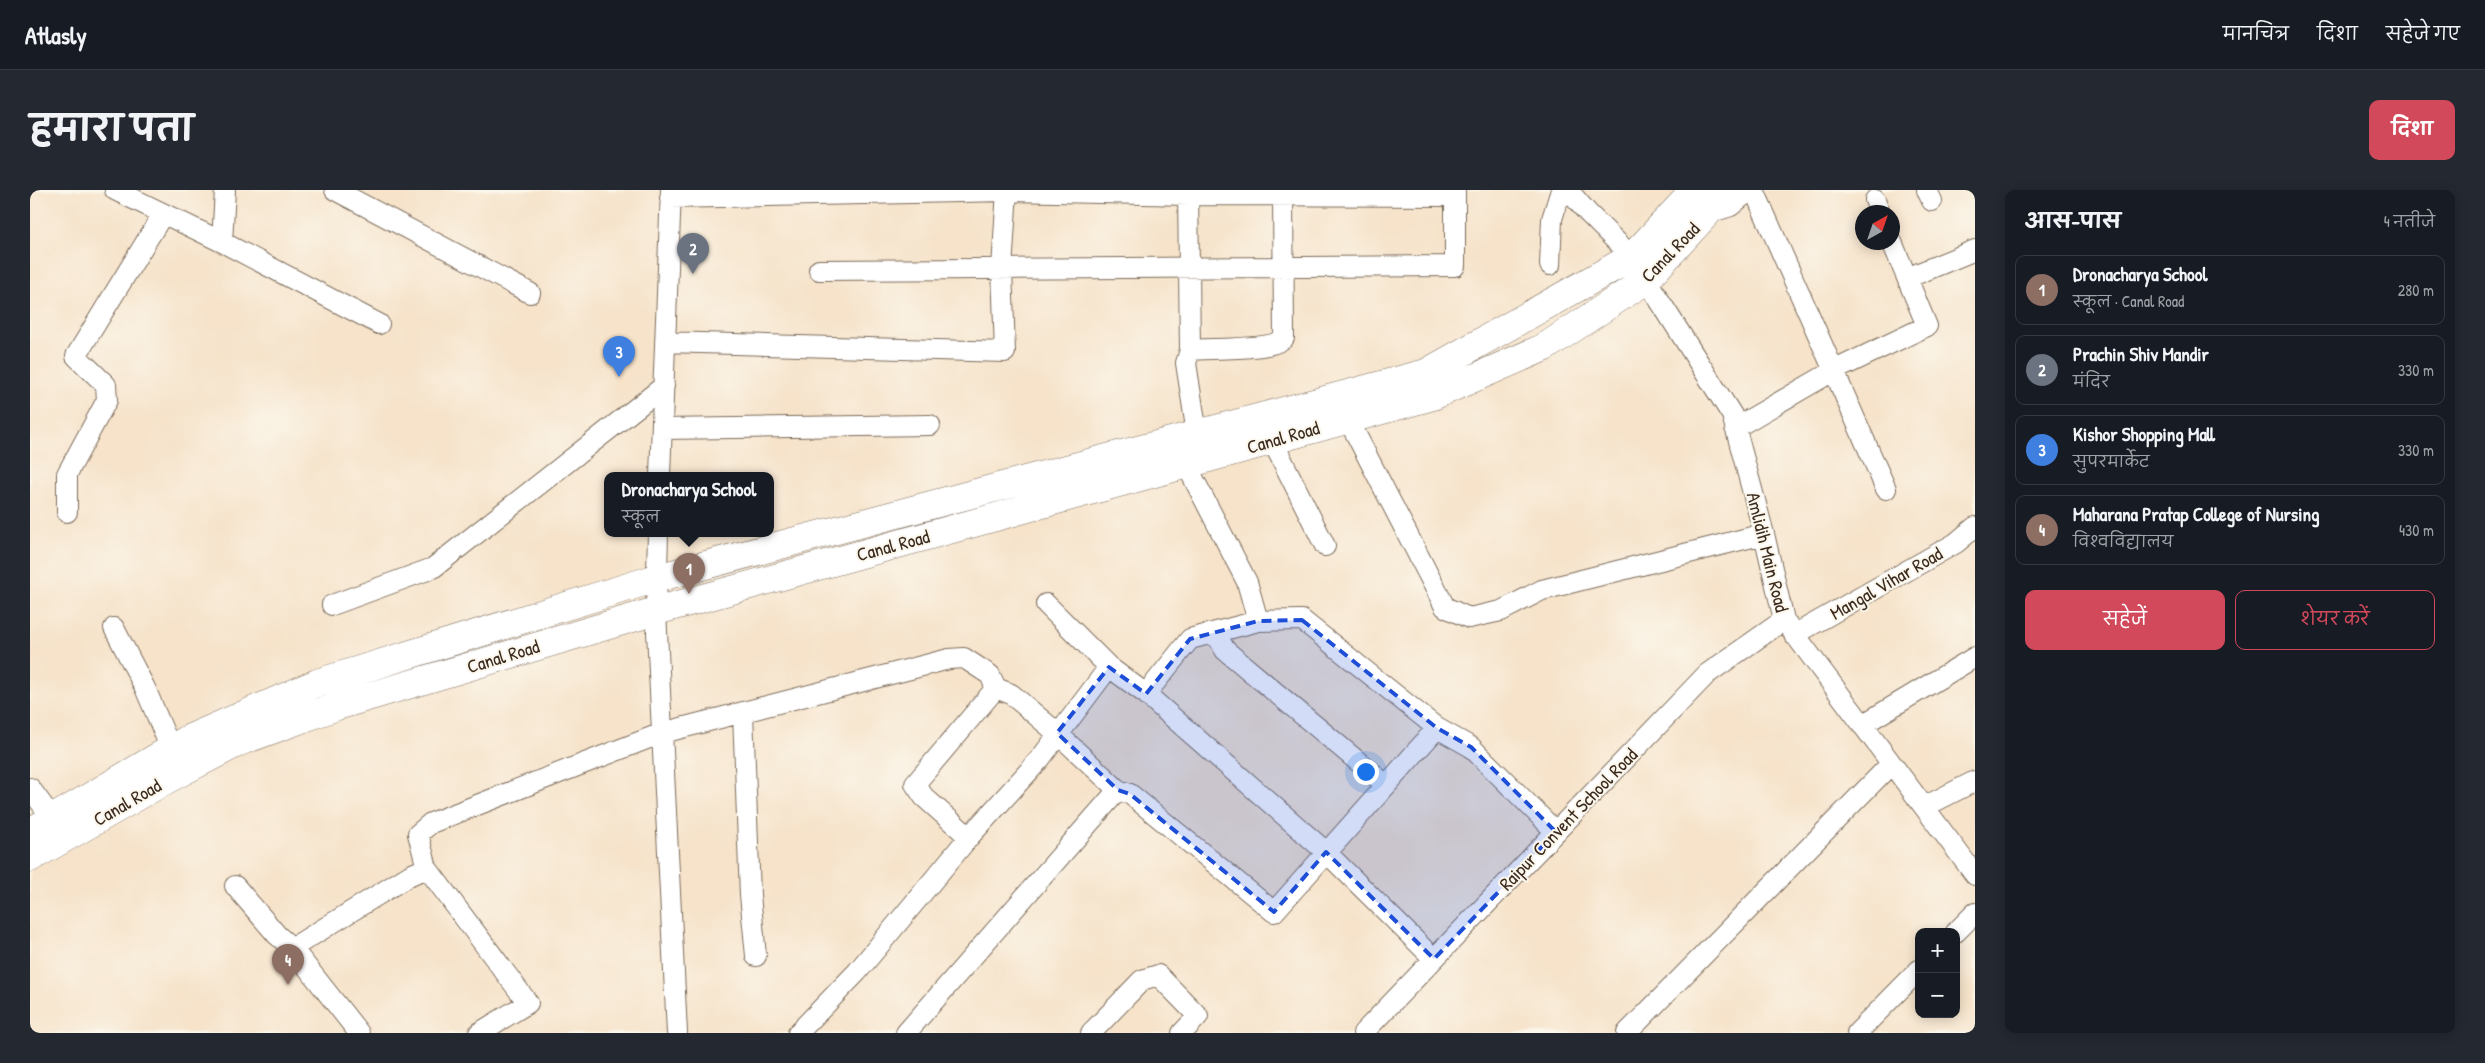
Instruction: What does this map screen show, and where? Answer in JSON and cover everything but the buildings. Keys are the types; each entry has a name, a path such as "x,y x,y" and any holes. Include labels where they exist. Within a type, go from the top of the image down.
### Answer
{"main road":[{"name":"Canal Road","path":"41,825 188,739 317,683 657,578 1426,373 1632,257 1709,197"},
{"name":"Canal Road","path":"30,858 168,779 239,742 337,706 656,611 1433,396 1545,348 1646,280 1709,197"}],"street":[{"path":"115,190 222,242 379,324"},
{"path":"222,242 225,190"},
{"path":"335,190 530,293"},
{"path":"1550,265 1552,219 1561,190"},
{"name":"Amlidih Main Road","path":"1568,190 1632,257 1732,416 1789,627 1975,875"},
{"path":"1709,197 1729,204 1746,190"},
{"path":"1754,190 1886,489"},
{"path":"665,342 1005,352 1002,269 1007,191"},
{"path":"660,472 671,194 1007,191 1455,193 1456,266 818,270"},
{"path":"1190,350 1264,346 1280,342 1284,338 1283,192"},
{"path":"1188,193 1190,350 1186,362 1197,434"},
{"path":"67,512 67,474 107,400 106,386 76,356 164,214"},
{"path":"1736,428 1833,371 1927,326 1895,250"},
{"path":"1907,278 1975,250"},
{"path":"332,605 433,568 664,386"},
{"path":"1348,419 1445,607 1469,618 1501,611 1542,590 1764,534"},
{"path":"662,429 930,425"},
{"path":"1272,440 1325,546"},
{"path":"1186,464 1247,582 1258,622"},
{"name":"Mangal Vihar Road","path":"1789,627 1956,543 1975,527"},
{"path":"658,537 656,611 677,1033"},
{"path":"1046,604 1109,667 1146,694 1326,852 1434,960"},
{"path":"1146,694 1190,639 1258,622 1302,620 1437,728 1471,747 1556,832"},
{"name":"Raipur Convent School Road","path":"1363,1033 1707,674 1789,627"},
{"path":"114,628 144,688 171,749"},
{"path":"1216,634 1225,650 1386,785"},
{"path":"1862,725 1975,657"},
{"path":"480,1033 528,1002 427,868 418,834 431,823 662,733 949,658 964,658 990,675 996,688 1011,694 1057,733 1118,790 1130,794 1274,912 1437,728"},
{"path":"798,1033 857,972 969,836 1040,759 1057,733 1109,667"},
{"path":"969,836 924,797 915,784 996,688"},
{"path":"743,713 750,895 756,956"},
{"path":"1627,1033 1891,764"},
{"path":"1924,807 1975,781"},
{"path":"30,788 41,825"},
{"path":"913,1031 1118,790"},
{"path":"292,948 410,875 427,868"},
{"path":"236,886 277,935 292,948 359,1033"},
{"path":"1960,928 1975,913"},
{"path":"1857,1033 1916,973"},
{"path":"1091,1033 1142,980 1158,975 1198,1016 1182,1033"}],"highlighted area":[{"path":"1302,620 1437,728 1471,747 1556,832 1434,959 1326,852 1274,912 1130,794 1118,790 1057,733 1109,667 1146,694 1190,639 1258,621"}],"place":[{"name":"Prachin Shiv Mandir","path":"693,274"},
{"name":"Kishor Shopping Mall","path":"619,377"},
{"name":"Dronacharya School","path":"689,594"},
{"name":"Maharana Pratap College of Nursing","path":"288,985"}]}
